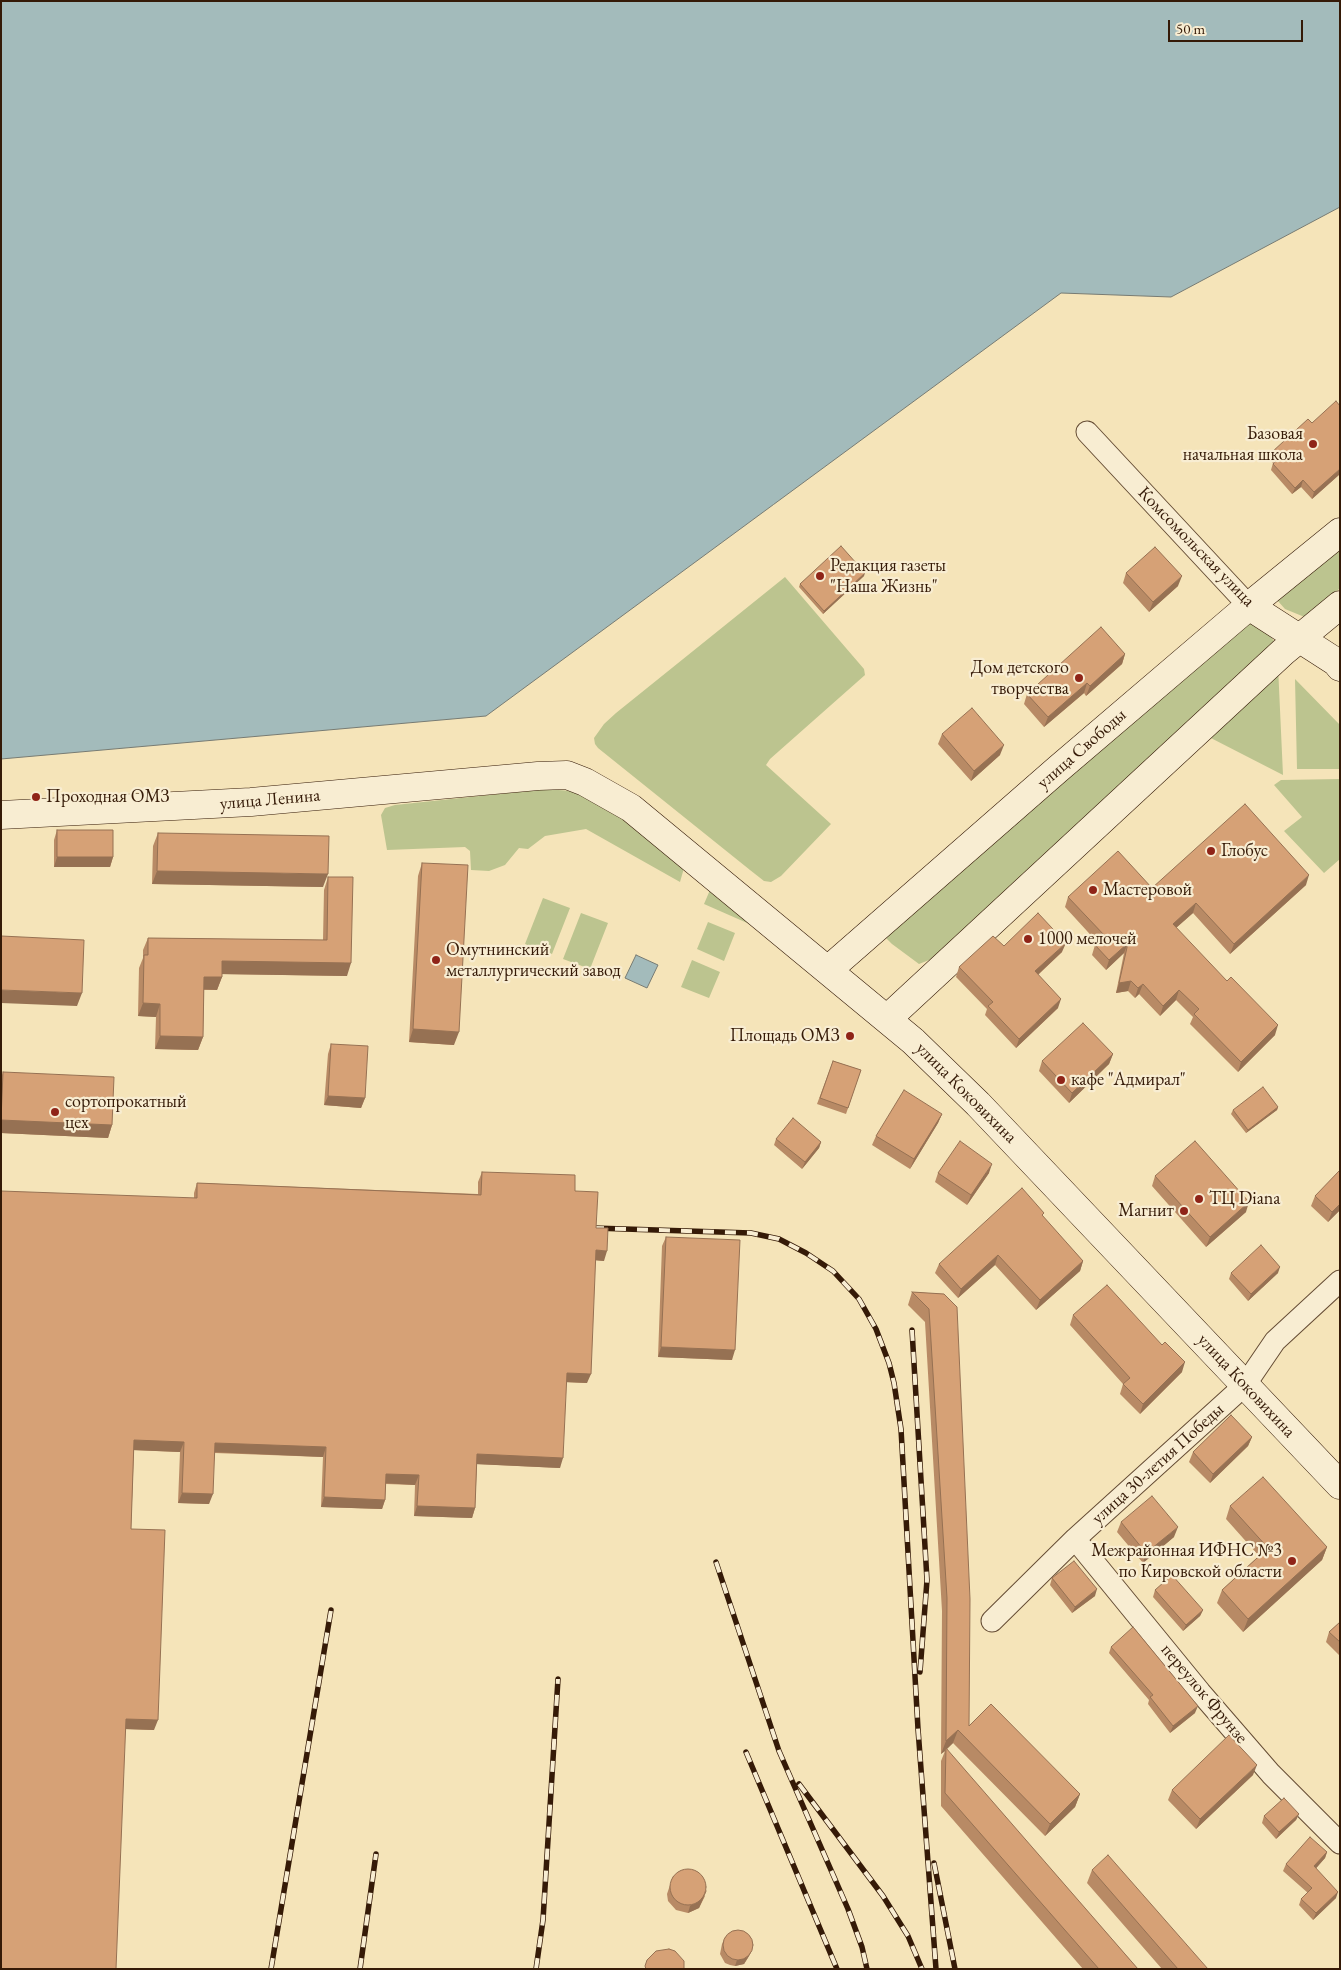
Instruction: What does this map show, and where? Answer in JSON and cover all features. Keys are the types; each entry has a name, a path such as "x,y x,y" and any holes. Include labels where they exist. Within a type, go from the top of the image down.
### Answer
{"main road":[{"name":"улица Свободы","path":"828,970 1058,769 1249,606 1340,532"},
{"path":"887,1019 1283,652 1340,605"},
{"name":"Комсомольская улица","path":"1249,606 1340,667"},
{"name":"улица Коковихина","path":"538,776 567,775 585,782 632,808 913,1041 978,1104 1340,1485"},
{"name":"улица Ленина","path":"1,816 250,802 538,776"}],"street":[{"name":"Комсомольская улица","path":"1087,432 1249,606"},
{"name":"улица 30-летия Победы","path":"992,1621 1075,1539 1245,1385 1275,1341 1340,1281"},
{"name":"переулок Фрунзе","path":"1075,1539 1200,1692 1265,1766 1340,1843"}],"green space":[{"path":"1340,542 1340,588 1307,618 1285,609 1277,600"},
{"path":"785,577 864,669 865,675 770,759 766,765 831,824 781,876 771,882 764,881 598,748 594,738 604,724 616,713"},
{"path":"1246,615 1267,632 1274,641 1276,648 939,956 919,964 886,938 887,932"},
{"path":"1278,666 1283,775 1205,735"},
{"path":"1295,679 1340,725 1340,769 1297,769"},
{"path":"1340,779 1340,859 1324,873 1284,831 1302,817 1274,785 1281,780"},
{"path":"545,789 572,791 608,803 684,868 680,882 586,829 545,836 528,849 519,848 505,865 489,871 471,870 470,851 465,847 387,850 381,815 385,808 395,805"},
{"path":"710,890 754,926 704,904"},
{"path":"543,898 570,908 552,954 525,944"},
{"path":"581,913 608,923 590,969 563,959"},
{"path":"708,922 735,933 724,961 697,949"},
{"path":"692,960 720,972 709,998 681,987"}],"water":[{"path":"1,1 1340,1 1340,207 1171,297 1061,293 486,716 1,759"},
{"path":"636,955 658,965 647,988 625,978"}],"building":[{"name":"Базовая начальная школа","path":"1336,401 1340,406 1340,469 1314,492 1303,480 1295,488 1273,464 1278,459 1272,452 1308,419 1312,423"},
{"path":"841,546 865,573 824,611 800,584"},
{"path":"1155,547 1182,576 1153,602 1126,573"},
{"name":"Дом детского творчества","path":"1101,627 1125,654 1090,686 1087,683 1048,717 1027,694"},
{"path":"972,708 1004,745 974,771 942,734"},
{"path":"1245,804 1309,875 1234,944 1196,903 1173,924 1227,981 1231,977 1278,1025 1241,1062 1194,1014 1199,1009 1179,990 1163,1006 1143,984 1138,988 1131,981 1119,983 1128,943 1109,960 1095,945 1105,936 1068,897 1118,851 1152,888"},
{"path":"57,830 113,830 113,857 57,857"},
{"path":"158,833 329,836 328,874 157,871"},
{"name":"Омутнинский металлургический завод","path":"422,863 468,865 459,1032 413,1029"},
{"path":"328,877 353,877 351,963 222,961 222,977 204,977 203,1037 160,1036 160,1004 143,1003 144,955 148,955 148,938 327,940"},
{"path":"1038,913 1066,943 1035,971 1061,999 1019,1039 988,1006 993,1002 959,967 993,936 1004,946"},
{"path":"1,936 84,940 82,993 1,990"},
{"path":"1083,1023 1113,1054 1072,1093 1042,1061"},
{"path":"331,1044 368,1046 365,1098 328,1096"},
{"path":"833,1061 861,1070 848,1108 820,1098"},
{"name":"сортопрокатный цех","path":"3,1072 114,1077 112,1125 1,1120"},
{"path":"1263,1087 1278,1107 1248,1130 1233,1110"},
{"path":"904,1090 942,1114 914,1159 876,1136"},
{"path":"793,1118 821,1142 805,1162 776,1139"},
{"path":"960,1141 992,1164 971,1195 938,1173"},
{"name":"ТЦ Diana","path":"1195,1141 1249,1202 1210,1237 1155,1176"},
{"path":"1340,1170 1340,1204 1332,1212 1315,1196"},
{"path":"482,1172 575,1175 575,1191 598,1192 596,1228 608,1228 607,1251 596,1250 591,1374 567,1373 563,1458 477,1454 475,1508 417,1506 419,1475 386,1474 385,1500 324,1497 326,1447 215,1443 213,1494 182,1493 184,1442 134,1440 131,1529 165,1530 158,1720 126,1719 116,1969 1,1969 1,1191 197,1198 197,1183 481,1195"},
{"path":"1022,1188 1044,1213 1042,1215 1083,1261 1040,1300 998,1255 961,1289 939,1264"},
{"path":"666,1237 740,1240 735,1350 661,1347"},
{"path":"1261,1245 1280,1267 1251,1294 1231,1273"},
{"path":"1107,1285 1162,1345 1165,1342 1185,1362 1143,1404 1123,1384 1130,1378 1073,1315"},
{"path":"912,1292 944,1294 957,1307 970,1599 969,1726 991,1704 1080,1794 1050,1824 958,1730 946,1741 947,1598 929,1309"},
{"path":"1231,1415 1252,1437 1213,1474 1193,1452"},
{"name":"Межрайонная ИФНС №3 по Кировской области","path":"1263,1477 1327,1547 1248,1619 1222,1590 1268,1548 1230,1506"},
{"path":"1152,1496 1178,1527 1146,1553 1121,1522"},
{"path":"1074,1561 1097,1589 1075,1607 1052,1578"},
{"path":"1172,1575 1203,1610 1186,1625 1155,1590"},
{"path":"1340,1622 1340,1642 1329,1632"},
{"path":"1133,1627 1198,1706 1173,1726 1150,1697 1153,1695 1111,1647"},
{"path":"1229,1735 1257,1765 1200,1819 1172,1790"},
{"path":"946,1748 1138,1969 1099,1969 945,1793"},
{"path":"1284,1798 1299,1814 1279,1832 1264,1816"},
{"path":"1310,1837 1327,1852 1314,1866 1338,1892 1316,1913 1301,1899 1312,1888 1286,1864"},
{"path":"1108,1855 1208,1969 1178,1969 1092,1870"},
{"path":"688,1869 695,1870 701,1874 705,1880 705,1894 701,1900 695,1904 688,1905 681,1904 675,1900 671,1894 670,1887 671,1880 675,1874 681,1870"},
{"path":"738,1930 748,1935 753,1945 748,1955 738,1960 728,1955 723,1945 728,1935"},
{"path":"669,1949 675,1951 684,1961 684,1969 646,1969 647,1960 656,1951"}],"railway":[{"path":"593,1228 751,1233 779,1239 806,1253 833,1271 859,1299 876,1329 889,1363 901,1429 918,1729 936,1969"},
{"path":"912,1330 927,1580 920,1672"},
{"path":"716,1562 779,1751 848,1909 862,1947 867,1969"},
{"path":"271,1969 331,1610"},
{"path":"536,1969 543,1920 558,1679"},
{"path":"746,1752 837,1969"},
{"path":"799,1784 883,1896 908,1936 922,1969"},
{"path":"360,1969 376,1854"},
{"path":"934,1863 955,1969"}],"place":[{"name":"Базовая начальная школа","path":"1313,444"},
{"name":"Редакция газеты \"Наша Жизнь\"","path":"820,576"},
{"name":"Дом детского творчества","path":"1079,678"},
{"name":"Проходная ОМЗ","path":"36,797"},
{"name":"Глобус","path":"1211,851"},
{"name":"Мастеровой","path":"1093,890"},
{"name":"1000 мелочей","path":"1028,939"},
{"name":"Омутнинский металлургический завод","path":"436,960"},
{"name":"Площадь ОМЗ","path":"850,1036"},
{"name":"кафе \"Адмирал\"","path":"1061,1080"},
{"name":"сортопрокатный цех","path":"55,1112"},
{"name":"ТЦ Diana","path":"1199,1199"},
{"name":"Магнит","path":"1184,1211"},
{"name":"Межрайонная ИФНС №3 по Кировской области","path":"1292,1561"}]}
